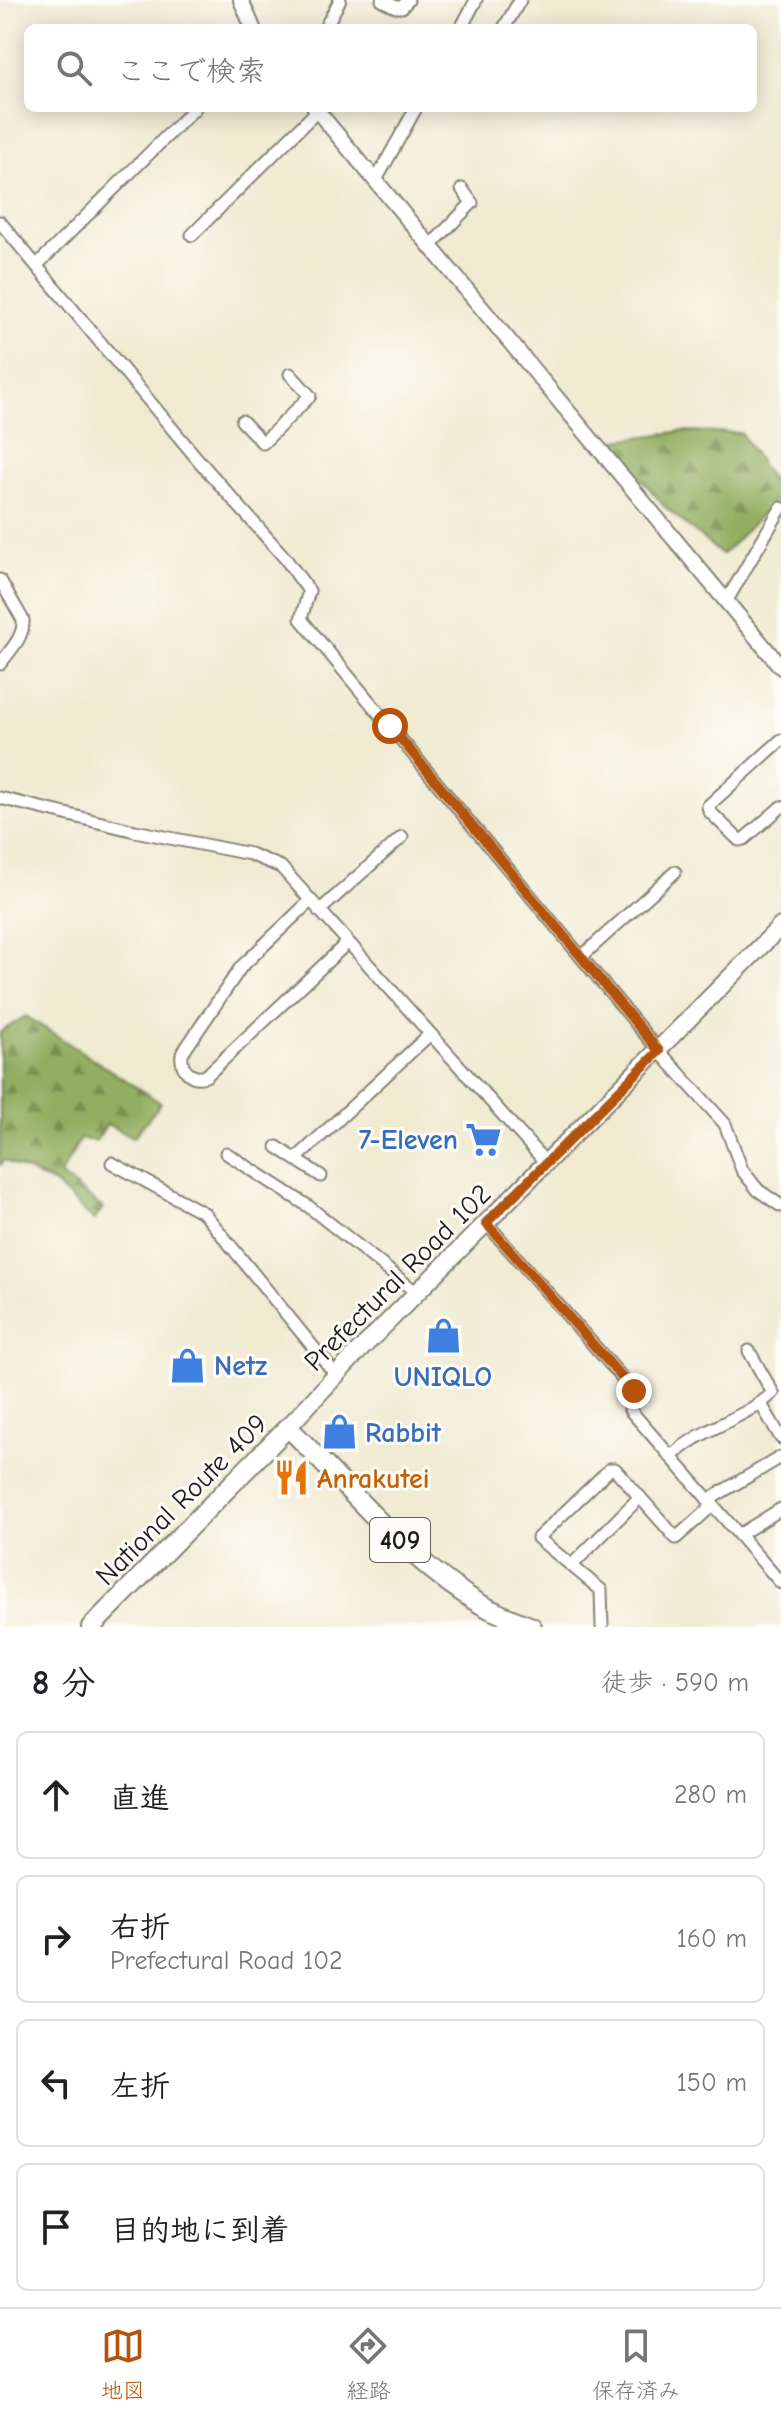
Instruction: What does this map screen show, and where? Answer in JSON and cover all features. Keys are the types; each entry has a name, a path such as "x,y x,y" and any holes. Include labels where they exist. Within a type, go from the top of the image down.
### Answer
{"highway":[{"name":"National Route 409","path":"91,1627 288,1427 394,1534 448,1582 487,1607 532,1627"}],"main road":[{"name":"Prefectural Road 102","path":"288,1427 781,926"}],"street":[{"path":"241,0 251,24"},
{"path":"327,24 340,0"},
{"path":"382,0 402,7 408,0"},
{"path":"463,24 476,0"},
{"path":"506,24 520,0"},
{"path":"37,265 191,112"},
{"path":"192,235 314,112"},
{"path":"318,112 781,667"},
{"path":"376,180 414,112"},
{"path":"431,245 472,203 462,189"},
{"path":"0,222 200,462 285,558 309,591 301,619 659,1051 725,1124 742,1170 758,1190 781,1206"},
{"path":"242,421 263,443 310,396 290,374"},
{"path":"726,602 781,508"},
{"path":"0,580 24,627 0,664"},
{"path":"781,740 708,806 709,811 739,840 781,807"},
{"path":"0,798 263,858 281,867 547,1164"},
{"path":"347,943 206,1076 200,1078 188,1074 182,1065 182,1054 241,967 402,837"},
{"path":"581,957 675,872"},
{"path":"296,1159 429,1035"},
{"path":"277,1147 321,1176"},
{"path":"226,1153 308,1206 417,1293"},
{"path":"112,1163 204,1213 336,1375"},
{"path":"486,1223 634,1391 630,1410 781,1583"},
{"path":"671,1457 691,1439 761,1404 773,1393 749,1351"},
{"path":"761,1404 781,1438"},
{"path":"602,1627 601,1590 538,1538 551,1524 610,1469 615,1469 676,1538 711,1502 781,1457"},
{"path":"572,1565 640,1497"},
{"path":"739,1535 781,1509"}],"green space":[{"path":"683,431 741,433 781,495 722,555 664,506 610,441"},
{"path":"26,1016 161,1103 133,1138 107,1124 96,1141 80,1139 60,1175 103,1208 94,1221 55,1184 4,1160 0,1165 0,1032"}],"place":[{"name":"7-Eleven","path":"484,1139"},
{"name":"UNIQLO","path":"443,1336"},
{"name":"Netz","path":"188,1365"},
{"name":"Rabbit","path":"339,1432"},
{"name":"Anrakutei","path":"291,1478"}],"route":[{"path":"390,726 659,1051 486,1223 634,1391"}]}
